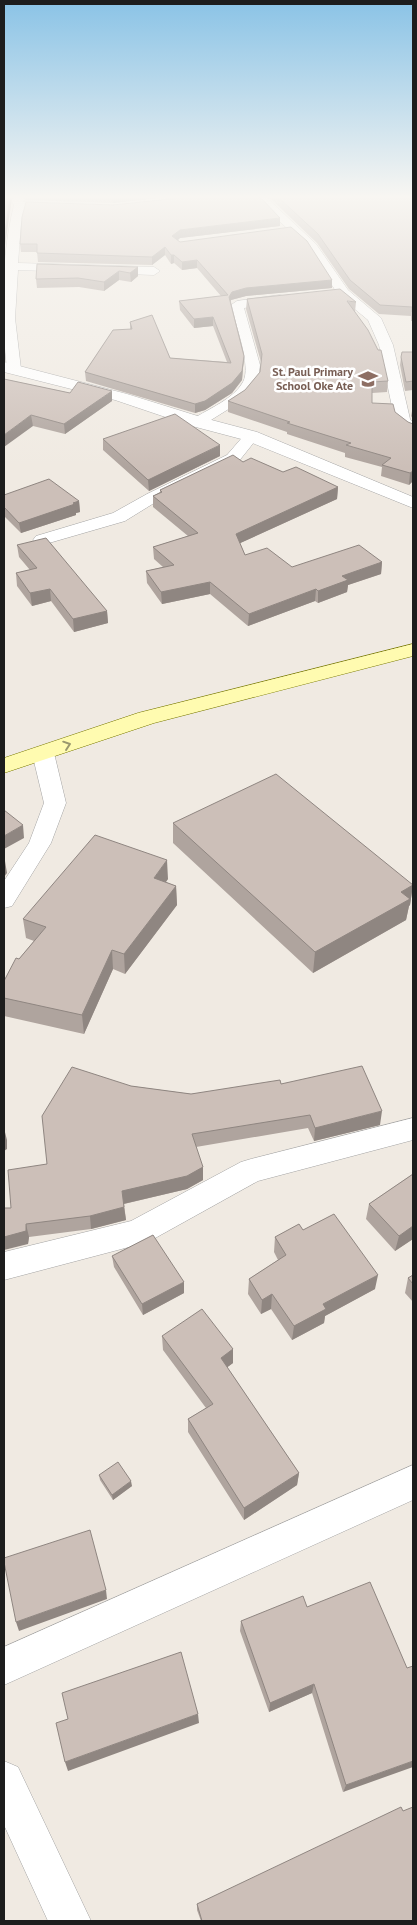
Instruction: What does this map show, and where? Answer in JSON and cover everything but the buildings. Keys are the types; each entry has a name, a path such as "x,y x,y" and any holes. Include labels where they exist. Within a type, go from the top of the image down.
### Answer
{"main road":[{"path":"4,746 137,706 413,638"},
{"path":"4,766 146,718 413,650"}],"street":[{"path":"11,288 8,318 9,368 121,397 198,422 251,436 412,499"},
{"path":"339,288 342,293 374,318 386,345 403,421 413,429"},
{"path":"323,295 342,293"},
{"path":"198,422 238,397 251,382 253,366 237,305 246,302 294,298"},
{"path":"42,540 119,517 153,497 233,458 251,436"},
{"path":"4,900 40,843 55,802 43,753"},
{"path":"4,1266 137,1233 251,1171 413,1129"},
{"path":"4,1666 413,1482"},
{"path":"4,1781 70,1921"}],"place":[{"name":"St. Paul Primary School Oke Ate","path":"368,379"}]}
